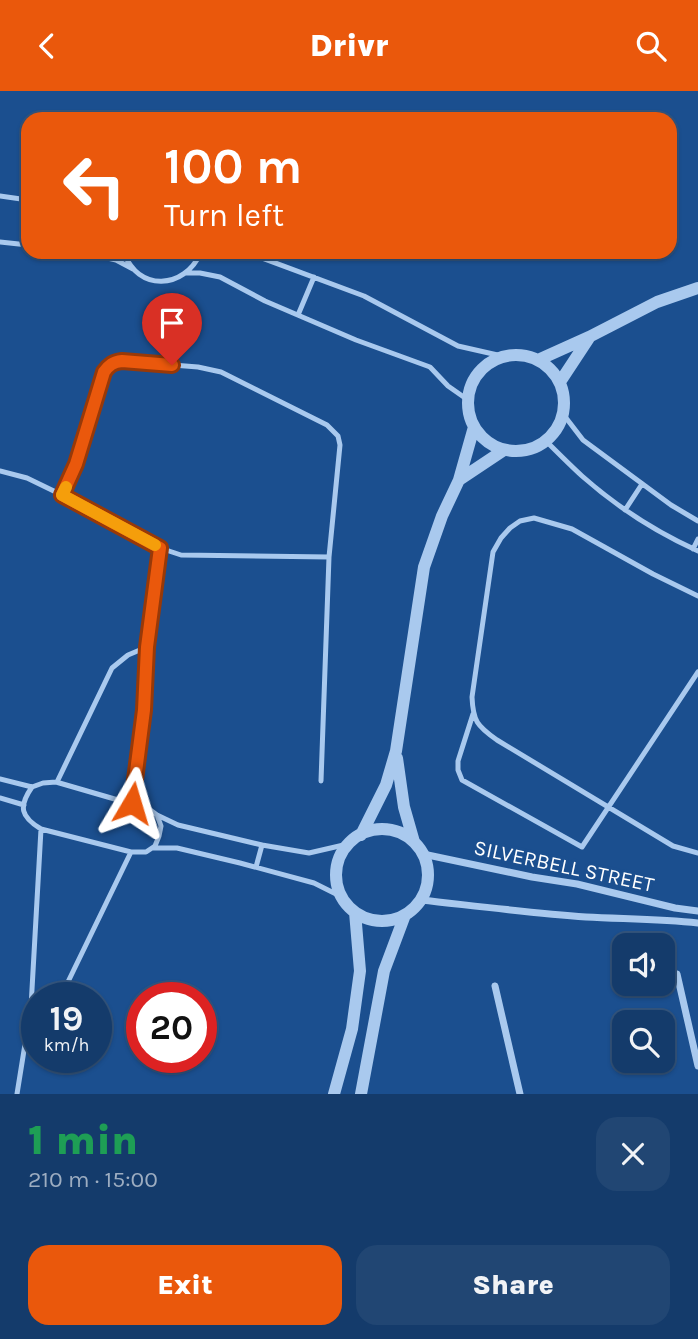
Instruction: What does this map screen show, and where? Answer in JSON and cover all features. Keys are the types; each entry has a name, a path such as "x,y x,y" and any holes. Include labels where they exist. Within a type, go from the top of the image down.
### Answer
{"street":[{"path":"538,359 646,308 698,288"},
{"path":"560,382 589,337"},
{"path":"527,355 538,359 560,382 565,403 557,429 546,441 533,449 519,452 492,445 481,437 469,414 471,386 478,373 502,356 527,355"},
{"path":"361,835 386,785 396,751 424,567 442,516 459,480 474,427"},
{"path":"459,480 503,450"},
{"path":"396,751 404,807 414,842"},
{"path":"389,829 414,842 423,854 428,872 425,892 414,909 405,915 393,920 367,918 355,912 342,897 337,870 341,856 348,844 361,835 374,830 389,829"},
{"name":"SILVERBELL STREET","path":"423,854 698,911"},
{"name":"SILVERBELL STREET","path":"421,900 586,917 698,923"},
{"path":"334,1094 352,1029 360,971 355,912"},
{"path":"362,1094 384,971 405,915"},
{"path":"677,974 698,1066"},
{"path":"495,986 520,1094"}],"lane":[{"path":"0,196 21,199"},
{"path":"0,242 21,244"},
{"path":"112,259 148,278 161,281 175,279 187,273 198,259"},
{"path":"127,259 135,271"},
{"path":"265,259 364,296 458,346 502,356"},
{"path":"187,273 220,277 265,301 429,367 448,386 468,400"},
{"path":"298,315 314,277"},
{"path":"62,495 76,464 104,372 115,362 221,372 327,425 338,436 340,445 329,557 321,781"},
{"path":"563,414 583,440 671,505 698,521"},
{"path":"546,441 582,476 625,510 696,550 698,538"},
{"path":"0,481 2,472 27,478 160,548 181,555 329,557"},
{"path":"625,510 642,484"},
{"path":"698,596 572,529 534,518 520,521 510,528 493,552 471,697 473,714 458,761 458,770 463,780 582,847 698,672"},
{"path":"132,803 144,710 147,647 160,548"},
{"path":"57,782 113,668 128,655 147,647"},
{"path":"473,714 485,731 497,740 673,846 698,853"},
{"path":"0,779 32,787 57,782 149,809 178,825 262,845 309,853 348,844"},
{"path":"32,787 24,805 30,822 41,829 131,852 146,852 155,846 161,826 157,815"},
{"path":"0,798 24,805"},
{"path":"33,982 41,829"},
{"path":"256,867 262,845"},
{"path":"151,848 177,848 256,867 314,883 342,897"},
{"path":"68,982 131,852"},
{"path":"17,1094 21,1073"}],"slow traffic":[{"path":"66,487 62,495 155,545"}],"route":[{"path":"132,803 144,710 147,647 160,548 62,495 76,464 108,366 122,361 172,365"}]}
